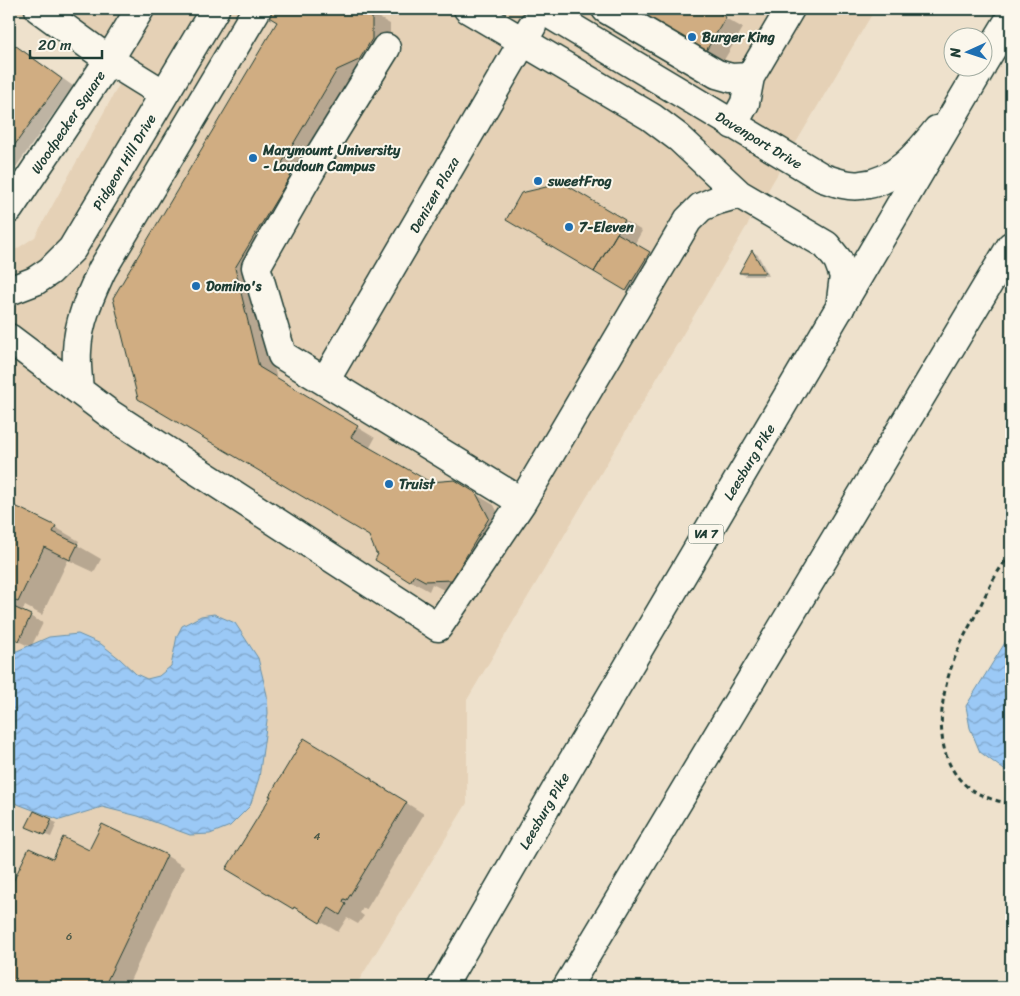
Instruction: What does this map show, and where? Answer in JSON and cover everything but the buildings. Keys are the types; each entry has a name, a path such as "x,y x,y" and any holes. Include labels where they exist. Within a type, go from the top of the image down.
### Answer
{"main road":[{"path":"39,9 109,60 164,94"},
{"name":"Woodpecker Square","path":"9,209 109,60 140,9"},
{"name":"Pidgeon Hill Drive","path":"9,290 35,280 50,271 72,249 215,9"},
{"path":"78,390 76,351 82,319 102,270 257,9"},
{"path":"468,9 651,117 679,138 739,194 826,245 838,260 844,276 840,308"},
{"name":"Denizen Plaza","path":"324,381 542,9"},
{"name":"Davenport Drive","path":"542,9 823,178 840,184 860,186 880,182 898,170 919,152 965,95"},
{"path":"606,9 717,74 731,78 750,77"},
{"path":"733,125 745,103 750,77 790,9"},
{"name":"Leesburg Pike","path":"992,49 1011,17"},
{"path":"386,48 256,267 282,355 522,502"},
{"name":"Leesburg Pike","path":"442,987 572,762 975,78"},
{"path":"9,338 110,414 438,627 522,502 688,220 701,206 739,194"},
{"path":"567,987 1011,246"}],"path":[{"path":"1011,554 990,586 958,650 943,699 942,723 942,742 949,763 957,776 968,788 996,801 1011,804"}],"shaded area":[{"path":"13,9 875,9 467,700 467,803 355,987 9,987 9,254 35,237 120,83"}],"water":[{"path":"214,614 235,623 258,658 267,695 268,713 259,778 250,806 230,826 210,834 190,835 138,816 102,807 60,820 9,800 9,651 17,651 49,637 78,634 101,644 136,674 147,679 159,676 171,666 177,636 182,626 201,616"},
{"path":"1011,633 1011,775 980,752 970,728 966,706"}],"place":[{"name":"Burger King","path":"692,37"},
{"name":"Marymount University - Loudoun Campus","path":"253,158"},
{"name":"sweetFrog","path":"538,181"},
{"name":"7-Eleven","path":"569,227"},
{"name":"Domino's","path":"196,286"},
{"name":"Truist","path":"389,484"}]}
